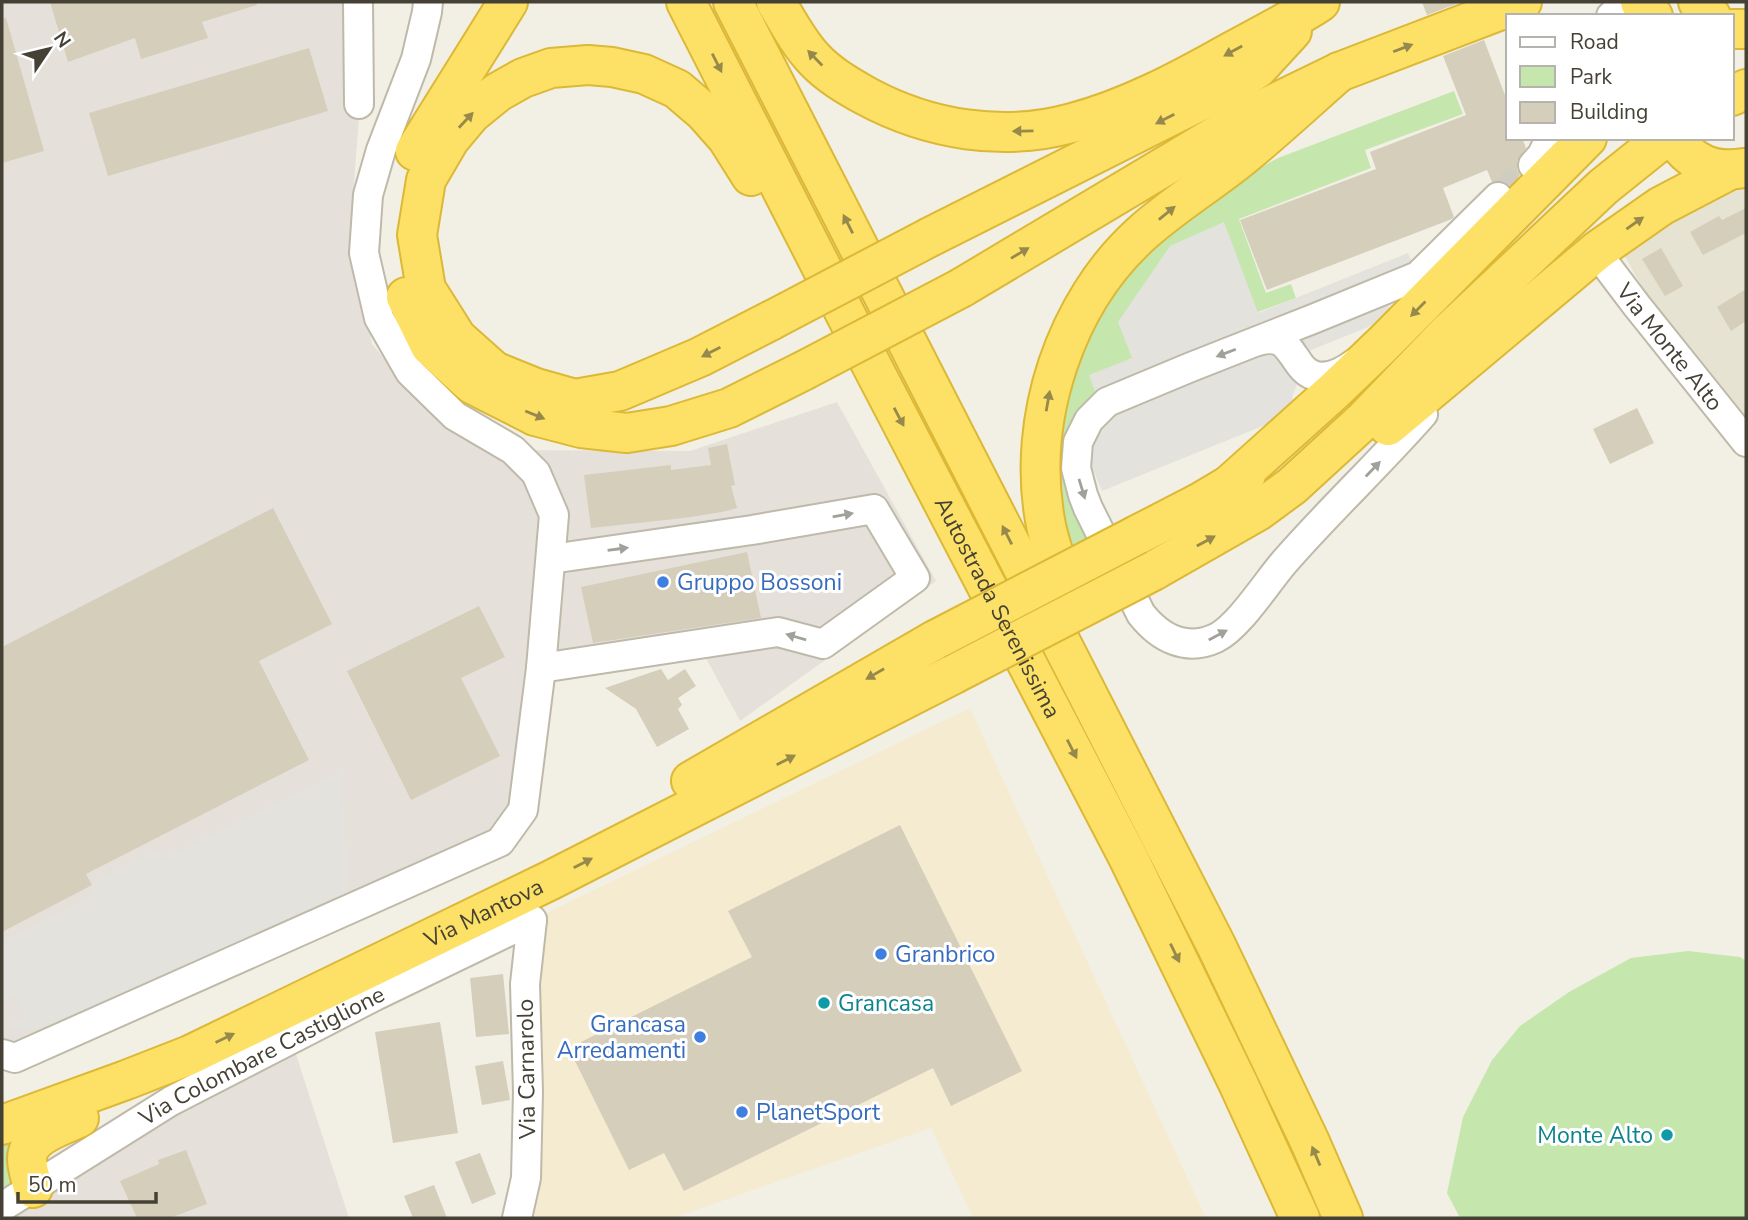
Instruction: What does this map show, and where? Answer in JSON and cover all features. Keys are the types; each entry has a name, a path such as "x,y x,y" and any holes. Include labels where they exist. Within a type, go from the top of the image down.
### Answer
{"highway":[{"path":"509,2 399,178 394,234 404,292 430,346 472,384 535,416 580,428 627,433 671,426 729,408 961,288 1250,116 1339,72 1522,2"},
{"name":"Autostrada Serenissima","path":"685,2 1128,857 1300,1218"},
{"name":"Autostrada Serenissima","path":"733,2 1222,957 1343,1218"},
{"path":"776,2 798,40 816,61 838,79 888,108 914,118 952,128 989,132 1034,131 1111,111 1187,76 1317,4"},
{"path":"873,368 727,138 704,112 677,89 644,74 588,65 551,68 523,78 498,92 471,114 450,139 426,180 417,235 426,289 457,338 494,371 536,388 575,399 620,391 700,357 772,320 930,237 1242,79 1270,56 1317,4"},
{"path":"1174,862 1101,668 1055,558 1045,519 1041,484 1042,436 1051,387 1065,342 1082,306 1140,235 1242,157 1339,72"},
{"path":"1226,488 1383,344 1585,140"},
{"path":"1258,511 1292,486 1364,420 1448,332 1603,187 1674,142 1694,159 1709,166 1737,170"},
{"path":"1258,511 1304,487 1345,461 1598,250 1661,206 1737,170"},
{"path":"1226,488 1305,440 1448,332"},
{"name":"Via Mantova","path":"2,1098 183,1030 537,858 694,779 934,640 1226,488"},
{"name":"Via Mantova","path":"2,1125 190,1055 551,880 1153,571 1258,511"},
{"path":"17,1198 33,1143 46,1134 125,1096 190,1055"}],"street":[{"path":"358,2 359,104"},
{"path":"2,1054 15,1058 500,842 523,810 541,668 554,515 536,473 513,450 455,416 410,372 379,318 364,253 368,195 381,150 416,59 428,2"},
{"path":"1613,14 1626,7 1648,9"},
{"path":"1533,165 1542,155 1549,140"},
{"path":"1498,197 1418,276 1127,392 1097,410 1078,442 1076,468 1083,495 1141,614 1152,628 1166,637 1200,643 1217,637 1233,626 1287,559 1509,323"},
{"name":"Via Monte Alto","path":"1598,250 1603,261 1637,306 1746,442"},
{"path":"1296,358 1295,340 1299,331 1313,319"},
{"path":"1256,341 1275,339 1284,343 1309,373 1329,377 1347,369 1383,344"},
{"path":"541,668 778,632 822,644 915,578 874,509 551,559"},
{"name":"Via Colombare Castiglione","path":"17,1198 171,1101 355,1006 532,920"},
{"name":"Via Carnarolo","path":"517,1218 526,1178 528,1092 525,984 532,920"}],"shaded area":[{"path":"2,2 368,2 350,234 372,344 425,408 486,450 690,451 837,402 936,581 740,721 702,651 553,678 500,842 2,1063"},
{"path":"1746,187 1746,424 1663,324 1618,244 1699,198"},
{"path":"1224,222 1258,313 1408,253 1415,270 1096,394 1089,375 1132,358 1118,322 1170,246"},
{"path":"1387,302 1393,317 1311,350 1292,397 1297,412 1102,491 1089,460 1089,436 1102,414"},
{"path":"970,708 1206,1218 973,1218 931,1128 673,1218 517,1218 532,920"},
{"path":"341,772 346,894 45,1026 22,1030 10,1027 11,1023 26,1015 14,995 2,1001 2,943 93,896 88,884 156,851 162,860"},
{"path":"291,1039 349,1218 2,1218"}],"green space":[{"path":"1454,91 1463,114 1365,150 1371,168 1239,219 1266,293 1291,284 1296,298 1132,358 1096,394 1087,406 1090,537 1067,549 1058,460 1067,394 1097,319 1123,281 1174,229 1256,170 1278,158"},
{"path":"1688,951 1740,957 1746,961 1746,1218 1460,1218 1447,1193 1463,1117 1492,1060 1520,1026 1569,992 1631,958"},
{"path":"11,1140 8,1157 13,1185 2,1200 2,1143"}],"building":[{"path":"50,2 256,2 257,5 202,22 208,38 141,59 135,38 68,62"},
{"path":"1422,2 1461,2 1427,15"},
{"path":"6,18 44,151 2,163 2,19"},
{"path":"1484,40 1506,98 1506,140 1523,140 1526,148 1517,161 1520,175 1510,185 1502,181 1492,182 1487,170 1443,188 1454,217 1452,219 1267,290 1240,220 1376,169 1370,152 1466,115 1443,56"},
{"path":"309,48 328,111 108,176 89,113"},
{"path":"1746,208 1746,233 1703,255 1690,232 1719,216 1722,220"},
{"path":"1661,248 1683,286 1665,296 1642,259"},
{"path":"1746,289 1746,321 1731,331 1717,307"},
{"path":"1637,408 1654,443 1610,464 1593,429"},
{"path":"727,444 735,485 731,486 737,508 684,518 591,528 584,475 671,465 671,470 711,465 708,448"},
{"path":"273,508 332,624 259,661 309,760 86,874 92,885 2,932 2,647"},
{"path":"747,552 761,618 593,643 581,587"},
{"path":"479,606 505,657 461,678 500,756 411,800 347,671"},
{"path":"661,669 668,680 685,669 696,686 678,698 682,705 678,709 689,729 657,747 636,709 605,688"},
{"name":"Grancasa","path":"900,825 1022,1071 951,1106 933,1068 684,1191 664,1153 629,1170 569,1049 582,1047 581,1042 752,957 728,911"},
{"path":"503,974 509,1034 476,1037 470,978"},
{"path":"440,1022 458,1133 393,1143 375,1032"},
{"path":"503,1061 510,1100 482,1105 475,1066"},
{"path":"186,1150 207,1204 170,1218 137,1218 120,1181 159,1164 158,1160"},
{"path":"480,1153 496,1194 472,1204 455,1162"},
{"path":"434,1185 447,1218 413,1218 404,1196"}],"tunnel":[{"path":"1498,197 1533,165"}],"place":[{"name":"Gruppo Bossoni","path":"663,582"},
{"name":"Granbrico","path":"881,954"},
{"name":"Grancasa","path":"824,1003"},
{"name":"Grancasa Arredamenti","path":"700,1037"},
{"name":"PlanetSport","path":"742,1112"},
{"name":"Monte Alto","path":"1667,1135"}]}
